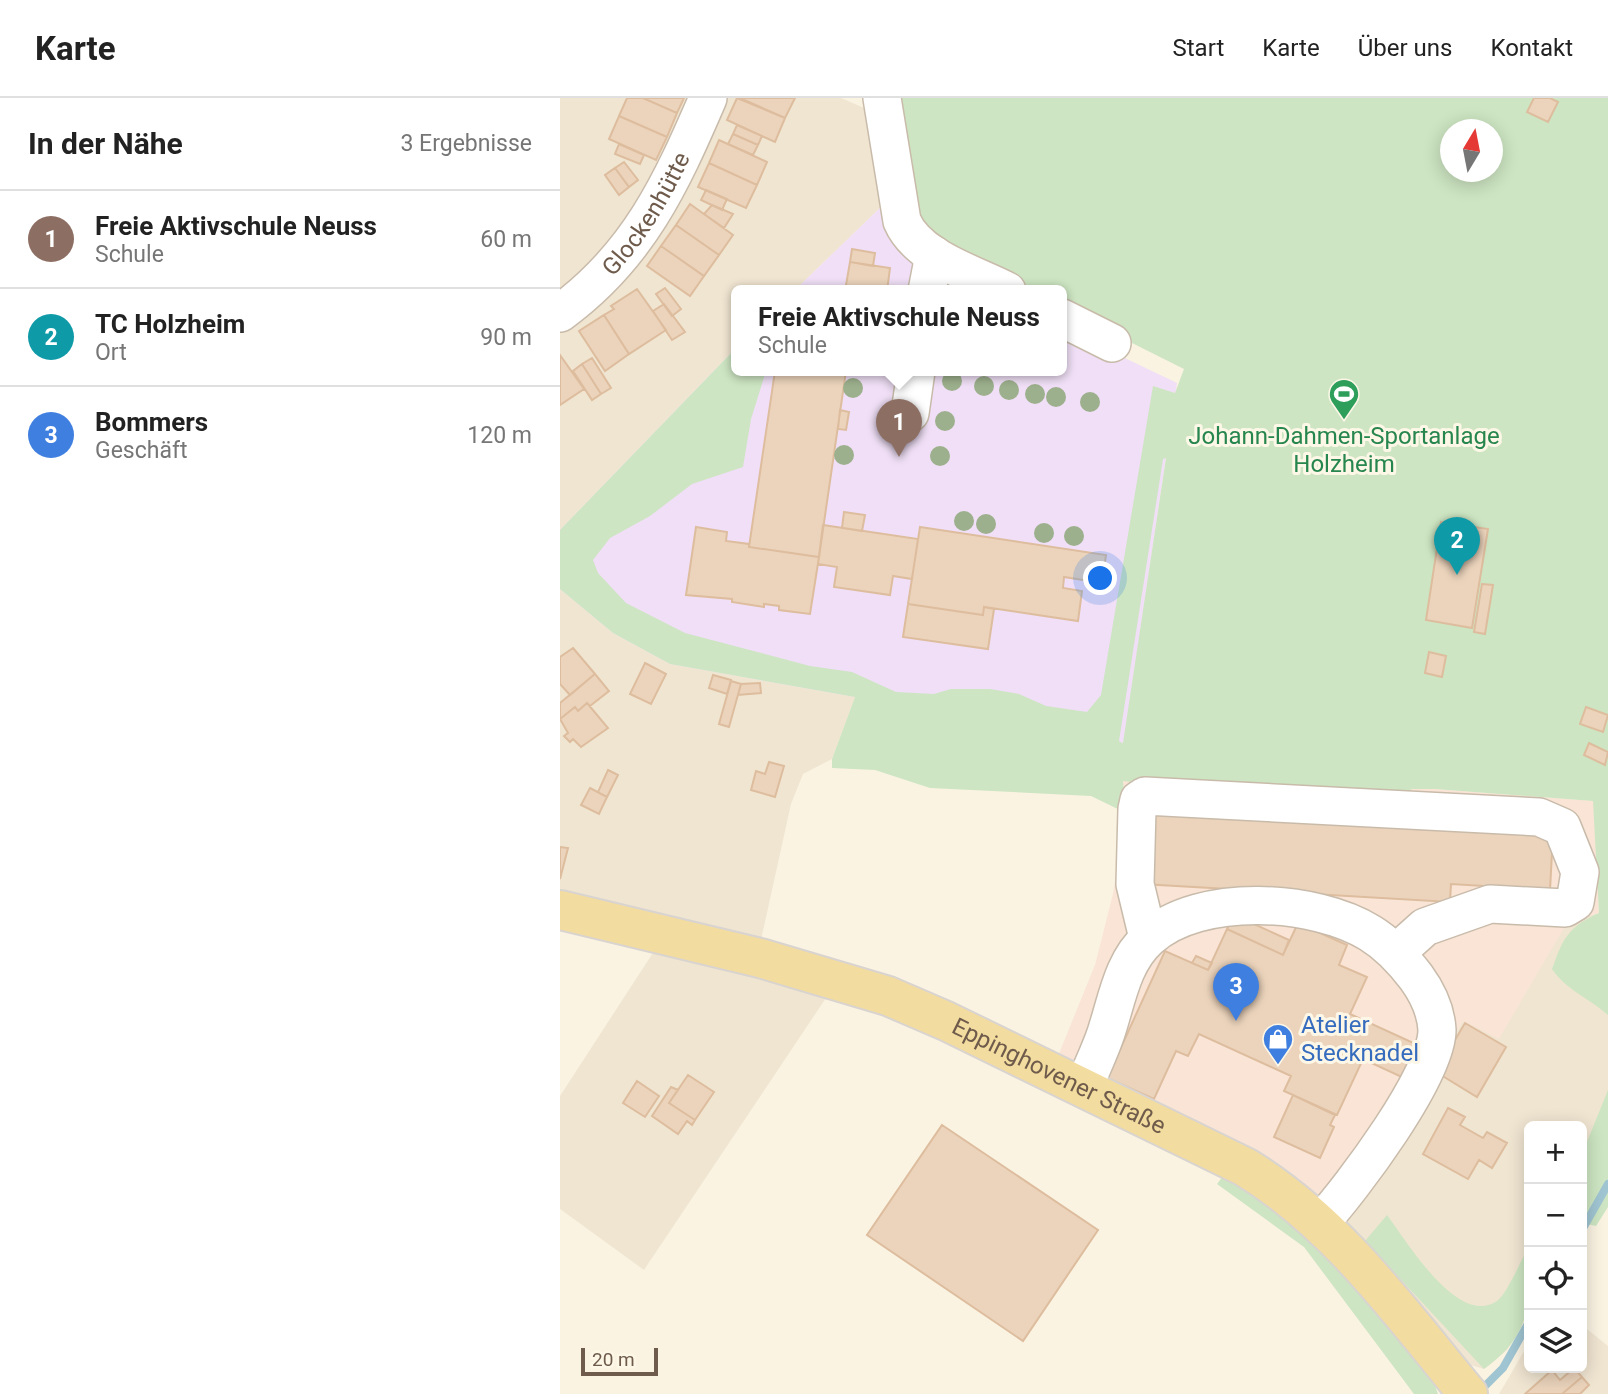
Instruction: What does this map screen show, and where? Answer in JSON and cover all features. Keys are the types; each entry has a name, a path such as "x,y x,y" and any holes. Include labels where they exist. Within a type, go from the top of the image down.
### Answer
{"main road":[{"name":"Eppinghovener Straße","path":"560,910 850,983 946,1021 1245,1167 1278,1187 1320,1223 1359,1263 1461,1386"}],"street":[{"name":"Glockenhütte","path":"560,313 612,268 654,212 670,185 708,98"},
{"path":"882,98 902,221 908,236 934,255 995,285"},
{"path":"928,285 934,255"},
{"path":"1067,320 1112,343"},
{"path":"910,413 915,376"},
{"path":"1148,938 1135,884 1137,808 1139,800 1144,796 1539,817 1562,827 1580,872 1575,902 1565,908 1490,904 1425,927 1396,953"},
{"path":"1084,1087 1106,1034 1131,960 1148,938 1170,922 1200,912 1238,907 1281,907 1341,919 1371,933 1396,953 1418,980 1433,1008 1435,1043 1421,1077 1371,1159 1320,1223"}],"shaded area":[{"path":"560,98 841,98 876,113 885,203 800,285 731,285 731,353 560,530"},
{"path":"885,203 975,285 800,285"},
{"path":"1067,330 1177,383 1118,781 855,697 670,664 613,633 560,589 560,530 731,353 731,376 1067,376"},
{"path":"560,589 613,633 670,664 855,697 832,759 803,774 791,804 759,949 560,903"},
{"path":"1123,781 1435,789 1594,801 1599,913 1568,921 1499,1039 1463,1021 1340,1228 1056,1061 1095,965 1113,894 1126,813"},
{"path":"1599,913 1608,918 1608,1169 1587,1207 1587,1121 1524,1121 1524,1319 1507,1350 1484,1369 1457,1361 1340,1228 1463,1020 1568,921"},
{"path":"658,945 832,989 644,1270 560,1209 560,1096"},
{"path":"1587,1329 1608,1346 1608,1394 1499,1394 1524,1352 1524,1373 1587,1373"}],"green space":[{"name":"Johann-Dahmen-Sportanlage Holzheim","path":"893,98 1608,98 1608,1015 1564,983 1552,969 1560,949 1573,929 1599,913 1593,801 1435,789 1410,789 1417,794 1178,788 1123,781 1126,813 1091,796 930,788 875,770 832,768 832,759 855,697 670,664 613,633 560,589 560,530 731,353 731,376 764,376 751,419 743,467 692,484 650,516 610,538 593,560 598,573 626,603 685,633 810,666 852,672 896,692 934,694 951,689 990,689 1019,694 1046,706 1087,712 1101,695 1153,386 1175,393 1184,369 1067,310 1067,285 1016,285 929,241 917,232","holes":["1166,458 1122,743 1119,741 1163,459"]},
{"path":"1608,1090 1608,1207 1596,1226 1587,1224 1587,1142"},
{"path":"1226,1172 1315,1236 1434,1383 1438,1394 1414,1394 1304,1247 1217,1184"},
{"path":"1387,1215 1434,1278 1466,1302 1482,1306 1501,1297 1524,1256 1524,1318 1512,1343 1484,1369 1365,1241"}],"building":[{"path":"627,98 643,98 677,113 667,137 619,116"},
{"path":"643,98 684,98 677,113"},
{"path":"737,98 785,118 775,142 727,120"},
{"path":"740,98 795,98 785,118"},
{"path":"1534,98 1550,98 1558,102 1548,122 1527,112"},
{"path":"619,116 667,137 656,160 609,139"},
{"path":"737,125 762,136 758,145 733,134"},
{"path":"733,134 758,145 753,155 728,144"},
{"path":"719,140 767,162 757,185 709,163"},
{"path":"619,144 644,155 640,164 615,154"},
{"path":"624,162 638,180 629,187 615,168"},
{"path":"709,163 757,185 746,208 698,187"},
{"path":"615,168 629,187 619,195 605,175"},
{"path":"706,190 727,199 722,210 701,200"},
{"path":"690,204 733,235 719,255 676,225"},
{"path":"712,205 733,214 724,228 704,214"},
{"path":"676,225 719,255 704,276 661,246"},
{"path":"661,246 704,276 690,296 647,266"},
{"path":"852,249 875,253 873,266 850,262"},
{"path":"850,262 890,268 888,285 846,285"},
{"path":"665,288 681,309 672,316 656,294"},
{"path":"637,289 666,330 629,354 604,315 614,309 611,306"},
{"path":"664,304 685,332 672,340 653,311"},
{"path":"604,315 629,354 605,371 579,331"},
{"path":"560,355 584,389 560,405"},
{"path":"592,358 611,388 601,394 582,364"},
{"path":"582,364 601,394 592,400 573,371"},
{"path":"774,376 845,376 819,557 749,547"},
{"path":"840,410 849,412 846,430 838,429"},
{"path":"844,512 865,515 862,531 842,528"},
{"path":"1441,522 1488,529 1472,628 1426,620"},
{"path":"823,525 918,539 912,579 893,576 890,595 834,587 837,567 818,564"},
{"path":"696,527 727,532 726,541 749,544 749,547 819,557 810,614 779,610 779,606 764,604 764,607 732,602 732,599 686,595"},
{"path":"920,527 1106,555 1102,583 1064,577 1063,588 1082,591 1078,621 984,607 983,615 908,604"},
{"path":"1482,584 1493,585 1485,634 1474,632"},
{"path":"908,604 983,615 984,607 994,609 988,649 903,637"},
{"path":"573,648 595,674 570,695 560,684 560,657"},
{"path":"1429,652 1446,656 1442,677 1425,673"},
{"path":"645,663 666,674 651,704 630,694"},
{"path":"595,674 609,691 590,706 587,703 578,711 575,707 560,719 560,703"},
{"path":"713,675 731,680 727,694 709,688"},
{"path":"731,681 741,684 729,727 719,724"},
{"path":"760,683 761,693 738,695 741,684"},
{"path":"587,703 608,728 581,747 573,739 570,742 564,736 568,733 560,719 575,707 578,711"},
{"path":"1586,707 1608,715 1603,732 1580,724"},
{"path":"1589,743 1608,752 1605,765 1584,755"},
{"path":"769,762 784,766 775,797 751,790 756,771 765,774"},
{"path":"608,770 618,775 607,797 598,792"},
{"path":"590,788 607,797 599,814 581,805"},
{"path":"1146,805 1553,834 1550,890 1451,884 1450,902 1142,884"},
{"path":"560,847 568,848 560,879"},
{"path":"1234,915 1289,940 1283,955 1227,929"},
{"path":"1298,923 1347,945 1339,965 1367,977 1350,1014 1420,1046 1406,1079 1363,1059 1337,1115 1284,1091 1291,1076 1199,1034 1188,1056 1176,1051 1154,1099 1107,1078 1165,951 1208,970 1227,929 1283,955"},
{"path":"1196,956 1212,963 1208,970 1192,963"},
{"path":"1465,1023 1506,1047 1477,1097 1436,1072"},
{"path":"688,1075 714,1092 695,1120 669,1103"},
{"path":"637,1081 659,1096 645,1117 623,1103"},
{"path":"671,1087 678,1090 669,1103 695,1120 692,1125 687,1121 678,1134 652,1116"},
{"path":"1293,1095 1335,1115 1330,1125 1334,1127 1320,1158 1274,1137"},
{"path":"1448,1108 1465,1117 1460,1125 1483,1138 1487,1132 1507,1143 1492,1168 1479,1160 1468,1179 1423,1154"},
{"path":"942,1125 1098,1230 1023,1341 867,1235"},
{"path":"1549,1373 1554,1373 1560,1380 1568,1373 1578,1373 1582,1377 1562,1394 1525,1394"},
{"path":"1582,1377 1589,1385 1580,1394 1562,1394"}],"waterway":[{"path":"1587,1221 1608,1184"},
{"path":"1479,1392 1503,1368 1524,1331"}],"place":[{"name":"Johann-Dahmen-Sportanlage Holzheim","path":"1344,421"},
{"name":"Freie Aktivschule Neuss","path":"899,457"},
{"name":"TC Holzheim","path":"1457,575"},
{"name":"Bommers","path":"1236,1021"},
{"name":"Atelier Stecknadel","path":"1278,1066"}]}
